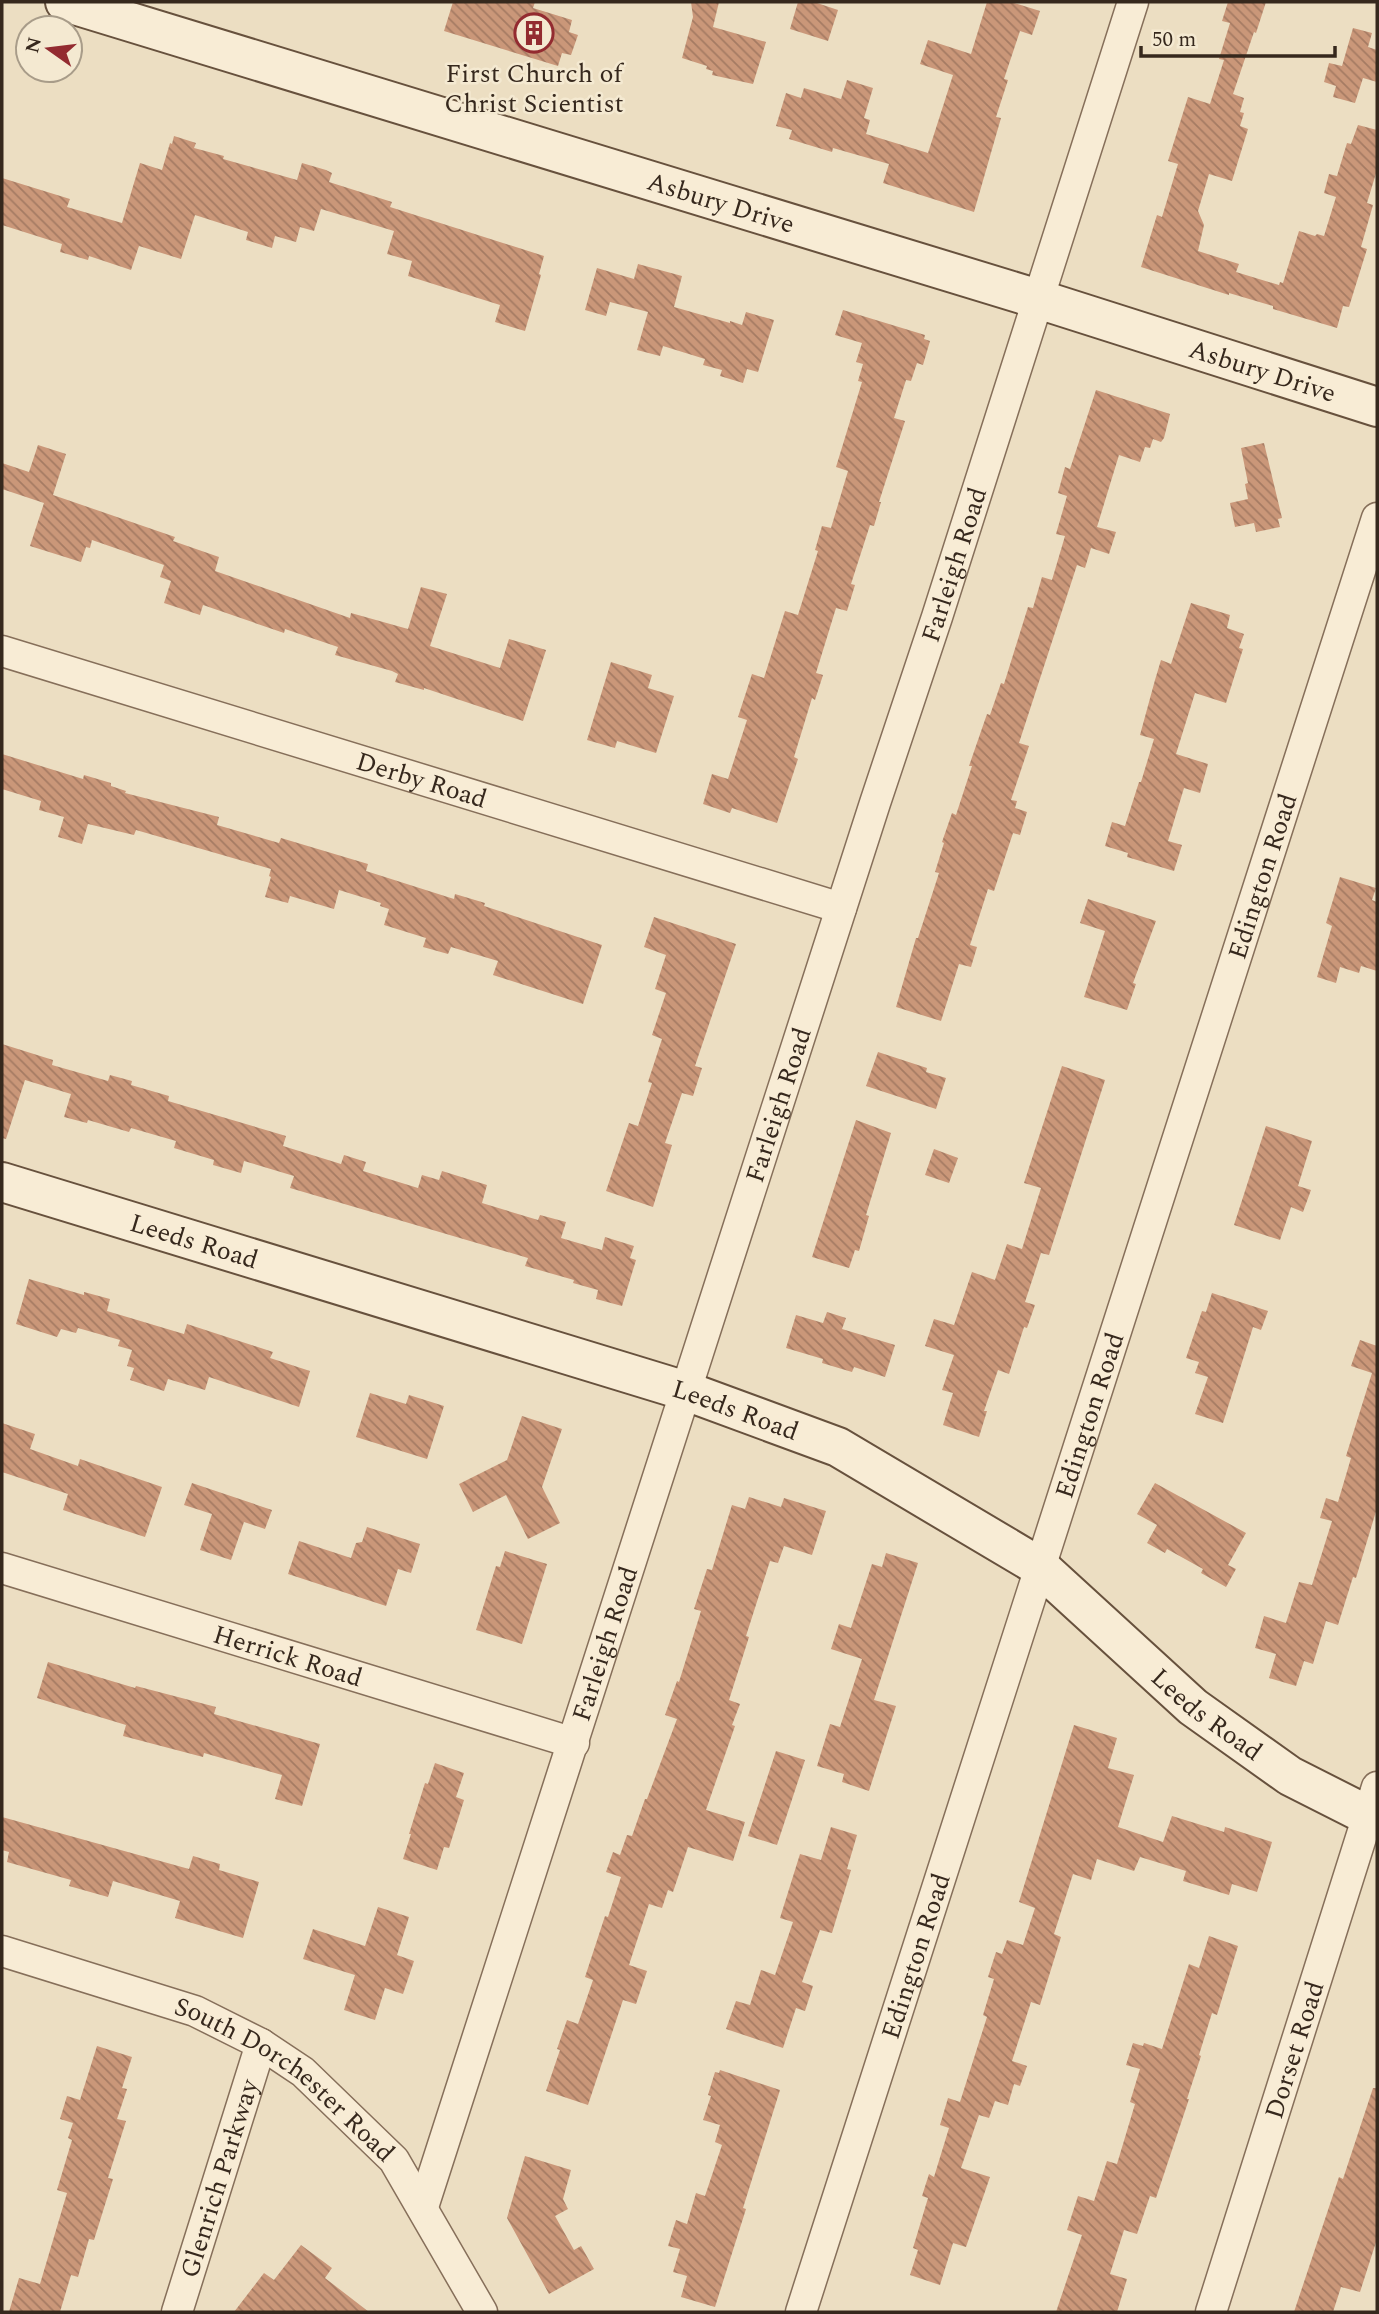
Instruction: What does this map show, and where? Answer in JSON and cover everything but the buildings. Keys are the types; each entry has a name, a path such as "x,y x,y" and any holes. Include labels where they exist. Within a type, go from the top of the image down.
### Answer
{"street":[{"name":"Asbury Drive","path":"65,2 1038,299 1377,407"},
{"name":"Farleigh Road","path":"423,2207 1133,2"},
{"name":"Edington Road","path":"801,2312 1377,518"},
{"name":"Derby Road","path":"2,651 841,908"},
{"name":"Leeds Road","path":"2,1182 686,1391 838,1447 1040,1567 1193,1707 1290,1776 1374,1808"},
{"name":"Herrick Road","path":"2,1568 573,1743"},
{"name":"Dorset Road","path":"1211,2312 1374,1808"},
{"name":"South Dorchester Road","path":"2,1951 195,2011 261,2044 303,2072 394,2160 482,2312"},
{"name":"Glenrich Parkway","path":"177,2312 261,2044"}],"place":[{"name":"First Church of Christ Scientist","path":"534,33"}]}
